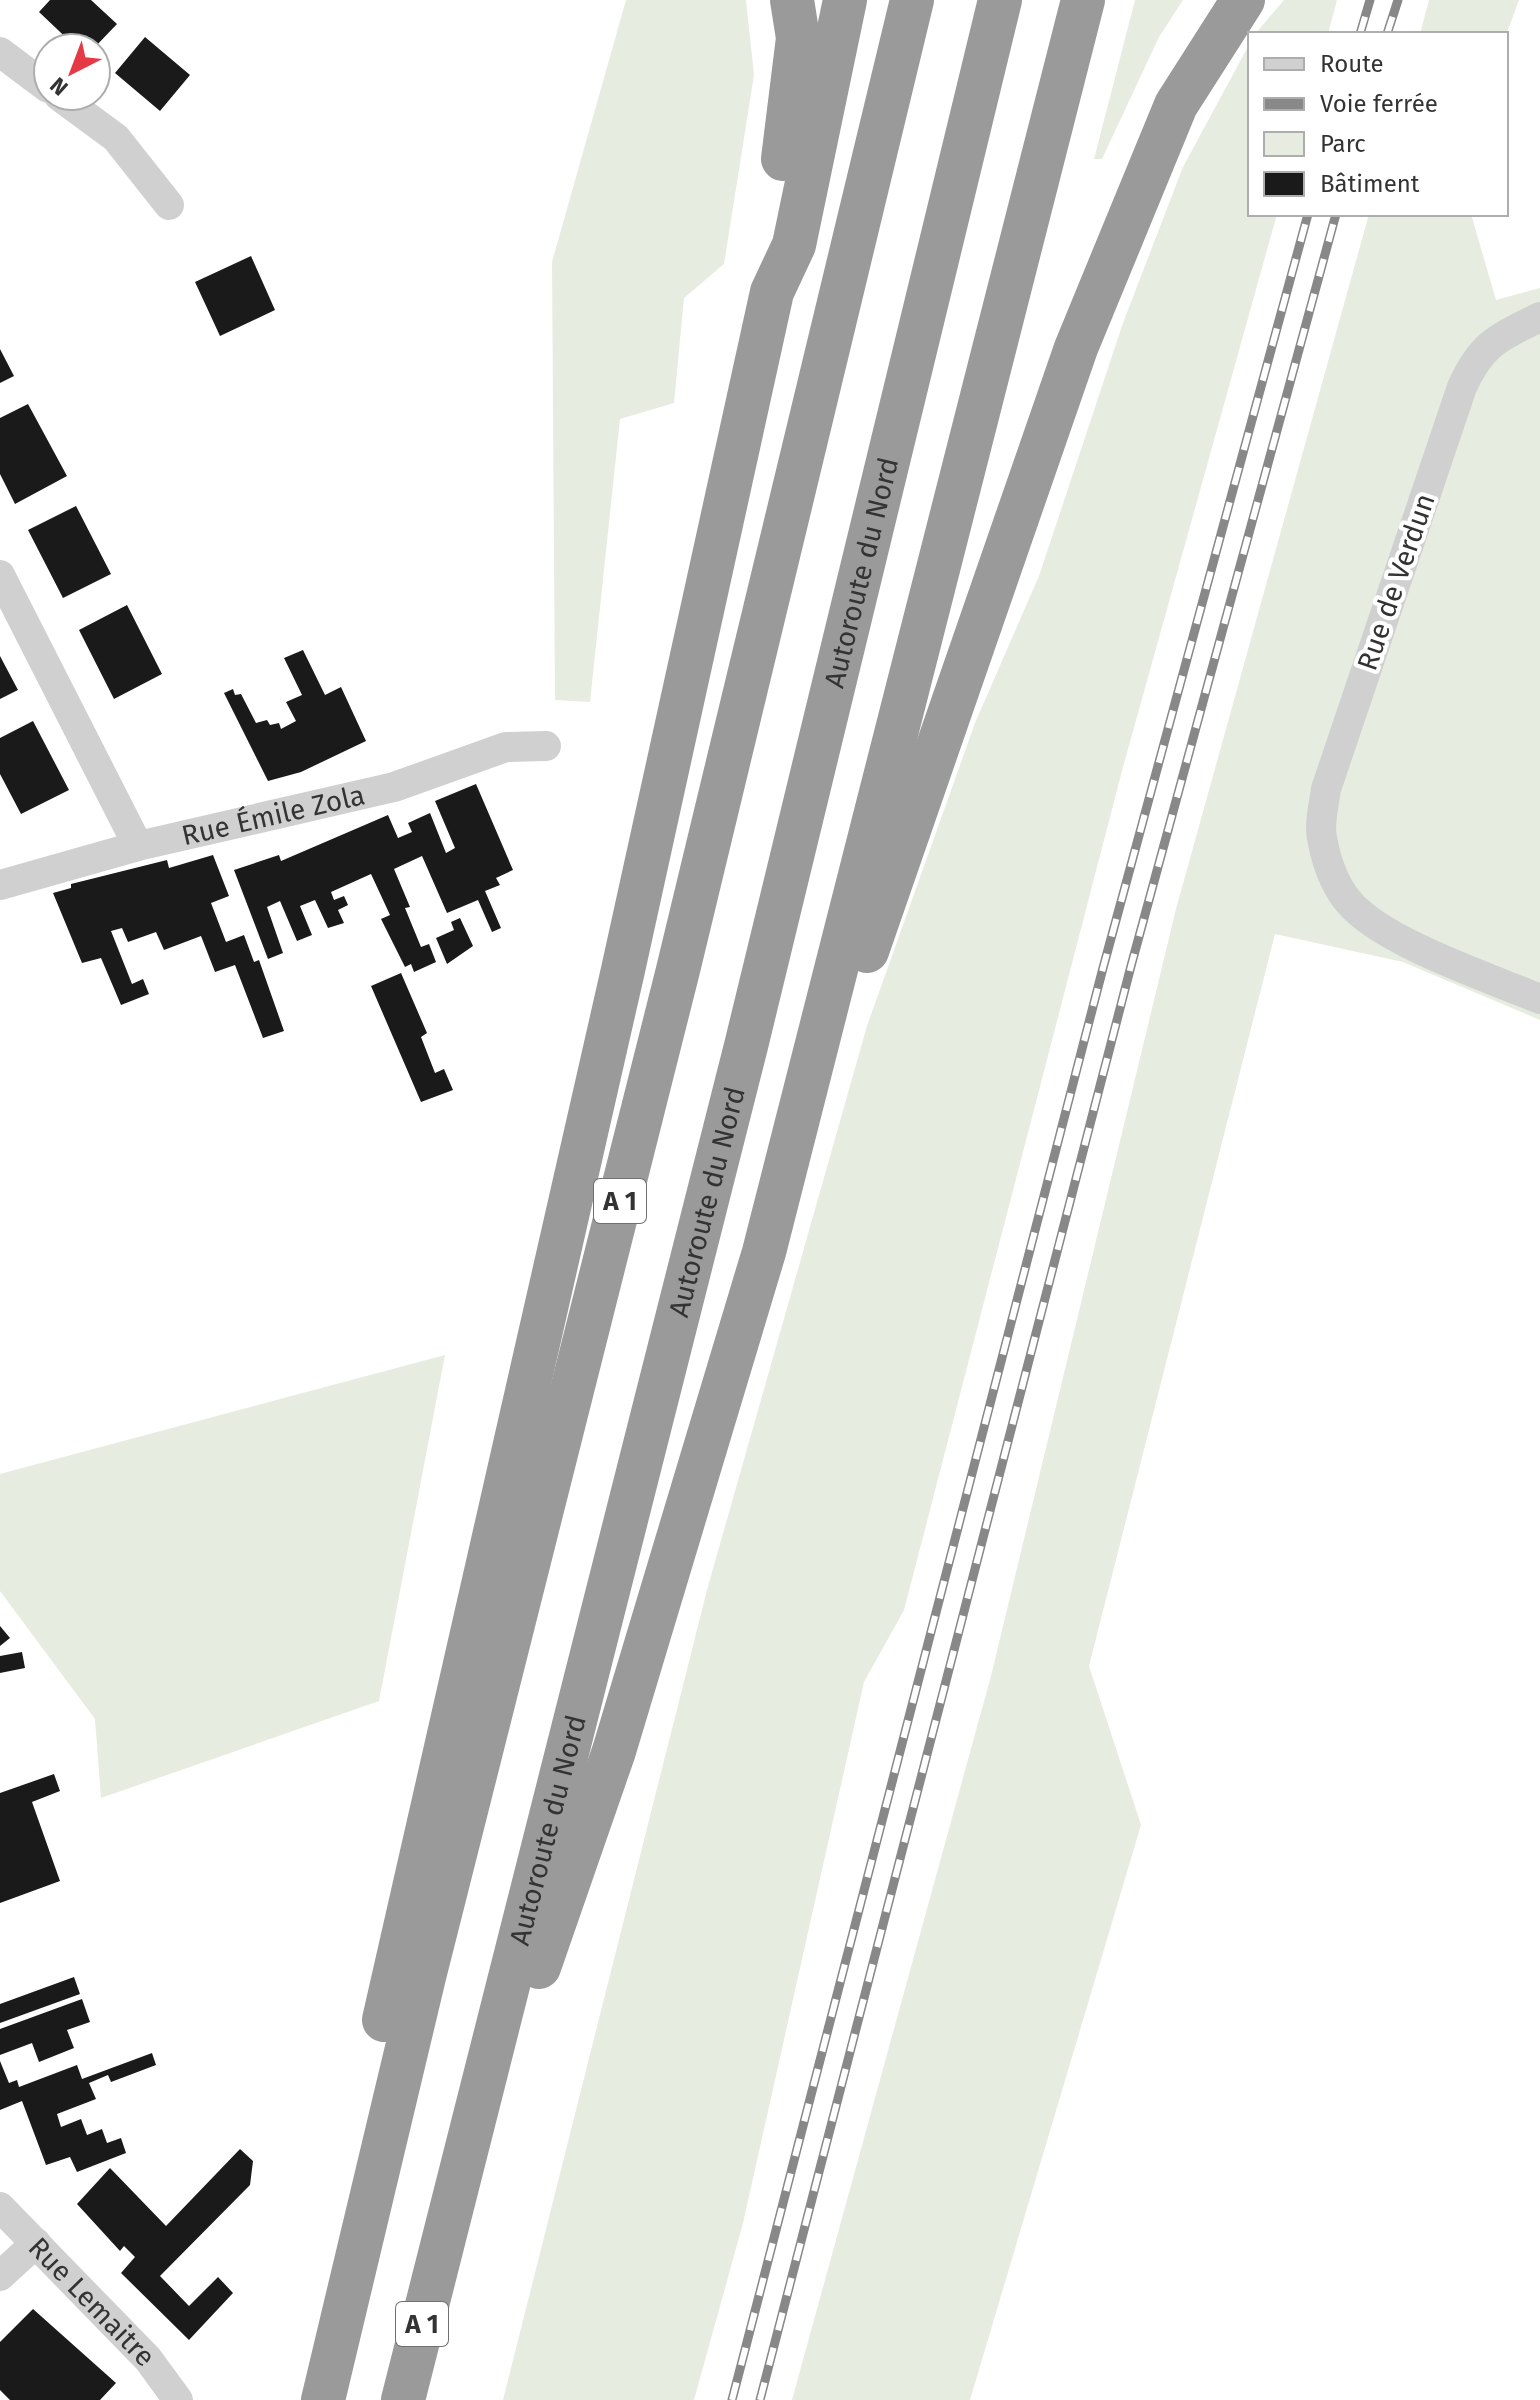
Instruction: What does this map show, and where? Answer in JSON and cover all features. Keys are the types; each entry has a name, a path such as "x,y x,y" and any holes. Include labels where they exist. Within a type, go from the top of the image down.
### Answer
{"highway":[{"path":"772,292 769,236 792,112 798,38 792,0"},
{"path":"304,2400 411,1891 623,970 772,292 794,245 845,0"},
{"name":"A 1","path":"323,2400 428,1961 678,970 912,0"},
{"name":"Autoroute du Nord","path":"403,2400 742,1061 1000,0"},
{"path":"764,1252 1083,0"},
{"path":"441,2249 614,1751 764,1252 1076,348 1176,105 1243,0"}],"street":[{"path":"0,52 32,76"},
{"path":"81,112 116,138 169,205"},
{"name":"Rue de Verdun","path":"1540,317 1508,333 1476,356 1462,387 1326,789 1321,836 1336,883 1350,903 1369,920 1424,950 1540,999"},
{"path":"0,575 138,846"},
{"name":"Rue Émile Zola","path":"0,885 138,846 394,787 506,747 546,746"},
{"name":"Rue Lemaitre","path":"0,2207 148,2359 178,2400"},
{"path":"0,2276 36,2243"}],"green space":[{"path":"626,0 746,0 754,75 724,264 684,298 674,403 620,419 590,702 555,700 552,262"},
{"path":"1135,0 1183,0 1159,37 1102,159 1094,159"},
{"path":"1284,0 1337,0 1329,32 1257,32"},
{"path":"1429,0 1519,0 1507,32 1421,32"},
{"path":"1248,47 1248,216 1276,216 1123,767 904,1610 864,1682 743,2223 694,2400 503,2400 707,1590 867,1026 975,723 1039,576 1123,323 1183,167"},
{"path":"1368,216 1472,216 1496,300 1540,288 1540,1020 1403,962 1275,934 1089,1666 1141,1825 970,2400 792,2400 991,1676 1176,909"},
{"path":"445,1355 379,1701 101,1798 95,1719 0,1591 0,1474"}],"building":[{"path":"50,0 91,0 117,24 109,32 60,32 39,12"},
{"path":"145,37 190,75 160,111 115,73"},
{"path":"251,256 275,310 220,336 195,282"},
{"path":"0,349 14,376 0,383"},
{"path":"28,404 67,476 15,504 0,474 0,418"},
{"path":"76,506 111,574 63,598 28,530"},
{"path":"127,605 162,674 114,699 79,630"},
{"path":"303,650 325,695 341,687 366,741 301,772 268,781 224,693 233,689 235,695 241,694 256,723 267,720 270,725 279,723 281,729 296,721 286,702 302,695 284,658"},
{"path":"0,656 18,690 0,699"},
{"path":"33,721 69,790 21,814 0,774 0,738"},
{"path":"476,784 513,870 496,878 500,885 485,891 501,928 492,932 478,900 447,913 422,856 394,869 410,907 405,908 421,947 429,944 436,962 414,972 411,964 405,967 381,919 390,915 371,874 331,892 334,900 344,896 348,905 338,910 344,923 328,928 315,900 300,906 312,935 297,941 280,901 267,907 283,953 268,959 234,870 279,855 281,861 388,815 398,838 412,832 408,823 430,813 446,853 455,848 435,801"},
{"path":"213,855 229,896 211,903 226,942 244,935 254,962 259,960 284,1031 263,1038 235,965 215,972 201,936 164,950 156,932 128,942 122,928 111,931 132,984 143,979 149,994 121,1005 101,958 82,963 53,893 71,888 71,884 167,860 169,868"},
{"path":"460,918 473,946 447,964 436,938 454,930 451,922"},
{"path":"401,973 427,1033 421,1037 435,1073 444,1069 453,1090 421,1102 371,986"},
{"path":"0,1626 10,1638 0,1646"},
{"path":"22,1652 25,1668 0,1673 0,1656"},
{"path":"54,1774 60,1791 32,1802 60,1881 0,1903 0,1793"},
{"path":"74,1977 80,1994 0,2023 0,2004"},
{"path":"82,1999 90,2022 67,2030 74,2048 39,2062 32,2043 0,2055 0,2029"},
{"path":"152,2053 156,2065 111,2082 108,2075 89,2083 96,2099 57,2114 61,2127 81,2119 87,2135 102,2129 107,2143 121,2138 126,2153 77,2172 70,2157 46,2165 22,2101 0,2110 0,2061 9,2083 17,2080 19,2087 77,2065 82,2079"},
{"path":"240,2149 253,2161 250,2185 160,2276 189,2306 218,2277 233,2293 189,2340 121,2273 135,2257 124,2246 120,2251 77,2204 110,2168 166,2226"},
{"path":"33,2309 116,2383 100,2400 10,2400 0,2390 0,2342"}],"railway":[{"path":"1361,32 1370,0"},
{"path":"1388,32 1398,0"},
{"path":"732,2400 1103,968 1307,216"},
{"path":"760,2400 1131,966 1335,216"}]}
